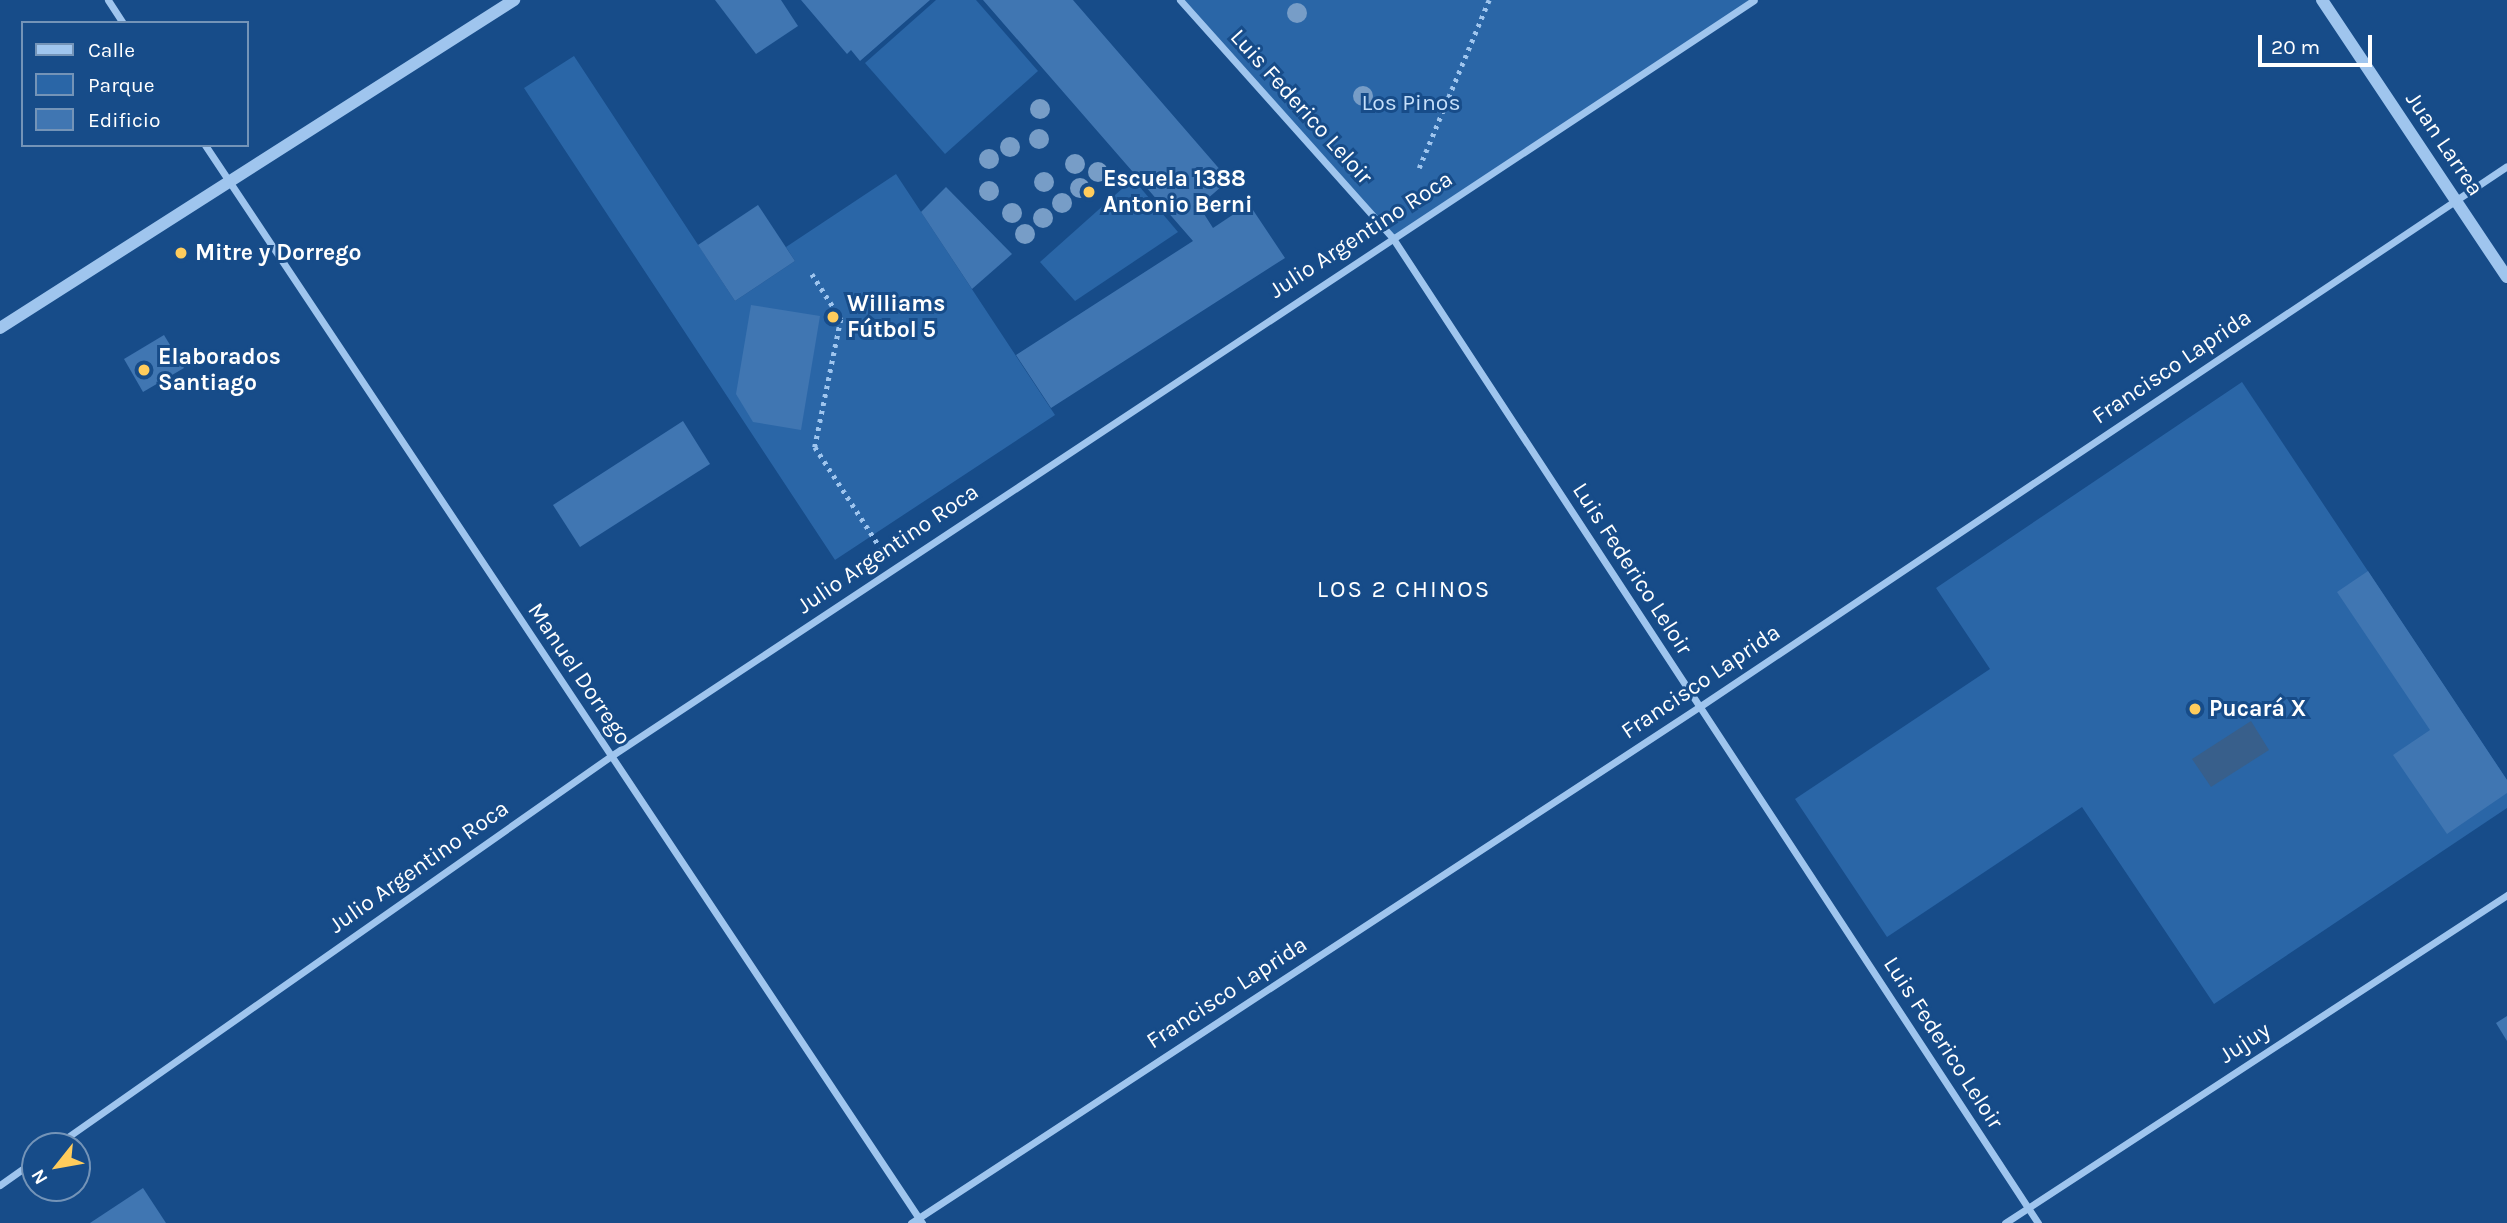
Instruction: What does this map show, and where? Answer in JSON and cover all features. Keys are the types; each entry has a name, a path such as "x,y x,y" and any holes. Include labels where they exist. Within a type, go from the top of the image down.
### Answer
{"street":[{"path":"108,0 122,21"},
{"path":"0,328 514,0"},
{"name":"Luis Federico Leloir","path":"1180,0 1392,237 2038,1223"},
{"name":"Julio Argentino Roca","path":"75,1132 611,756 1754,0"},
{"name":"Juan Larrea","path":"2322,0 2507,277"},
{"name":"Manuel Dorrego","path":"206,147 920,1220"},
{"name":"Francisco Laprida","path":"911,1223 920,1220 1699,707 2507,166"},
{"name":"Jujuy","path":"2005,1223 2507,895"},
{"path":"0,1185 21,1170"}],"path":[{"path":"1419,169 1489,0"},
{"path":"812,274 841,320 815,447 894,568"}],"green space":[{"path":"936,0 976,0 1038,71 945,154 865,63"},
{"name":"Los Pinos","path":"1180,0 1754,0 1392,237"},
{"name":"Williams Fútbol 5","path":"574,56 735,301 795,261 786,247 896,174 1055,415 835,560 524,88"},
{"path":"1133,179 1178,232 1075,301 1040,262"},
{"name":"Pucará X","path":"2242,382 2507,780 2507,808 2214,1004 2082,807 1887,937 1795,799 1990,669 1936,588"}],"shaded area":[{"path":"2251,721 2269,750 2211,787 2192,759"}],"building":[{"path":"715,0 781,0 798,26 756,54"},
{"path":"801,0 930,0 860,61 851,50 847,54"},
{"path":"983,0 1073,0 1229,180 1199,206 1213,228 1249,204 1285,258 1051,408 1016,355 1193,241"},
{"path":"946,187 1012,254 972,289 921,212"},
{"path":"758,205 795,261 735,301 698,245"},
{"path":"751,305 820,316 801,430 753,422 736,394"},
{"path":"164,335 184,368 143,392 124,359"},
{"path":"683,421 710,464 580,547 553,505"},
{"path":"2368,571 2507,780 2507,793 2447,834 2393,755 2430,730 2337,592"},
{"path":"2507,1016 2507,1041 2496,1023"},
{"path":"143,1188 166,1223 90,1223"}],"place":[{"name":"Escuela 1388 Antonio Berni","path":"1089,192"},
{"name":"Mitre y Dorrego","path":"181,253"},
{"name":"Williams Fútbol 5","path":"833,317"},
{"name":"Elaborados Santiago","path":"144,370"},
{"name":"Pucará X","path":"2195,709"}],"district":[{"name":"LOS 2 CHINOS","path":"1404,590"}]}
